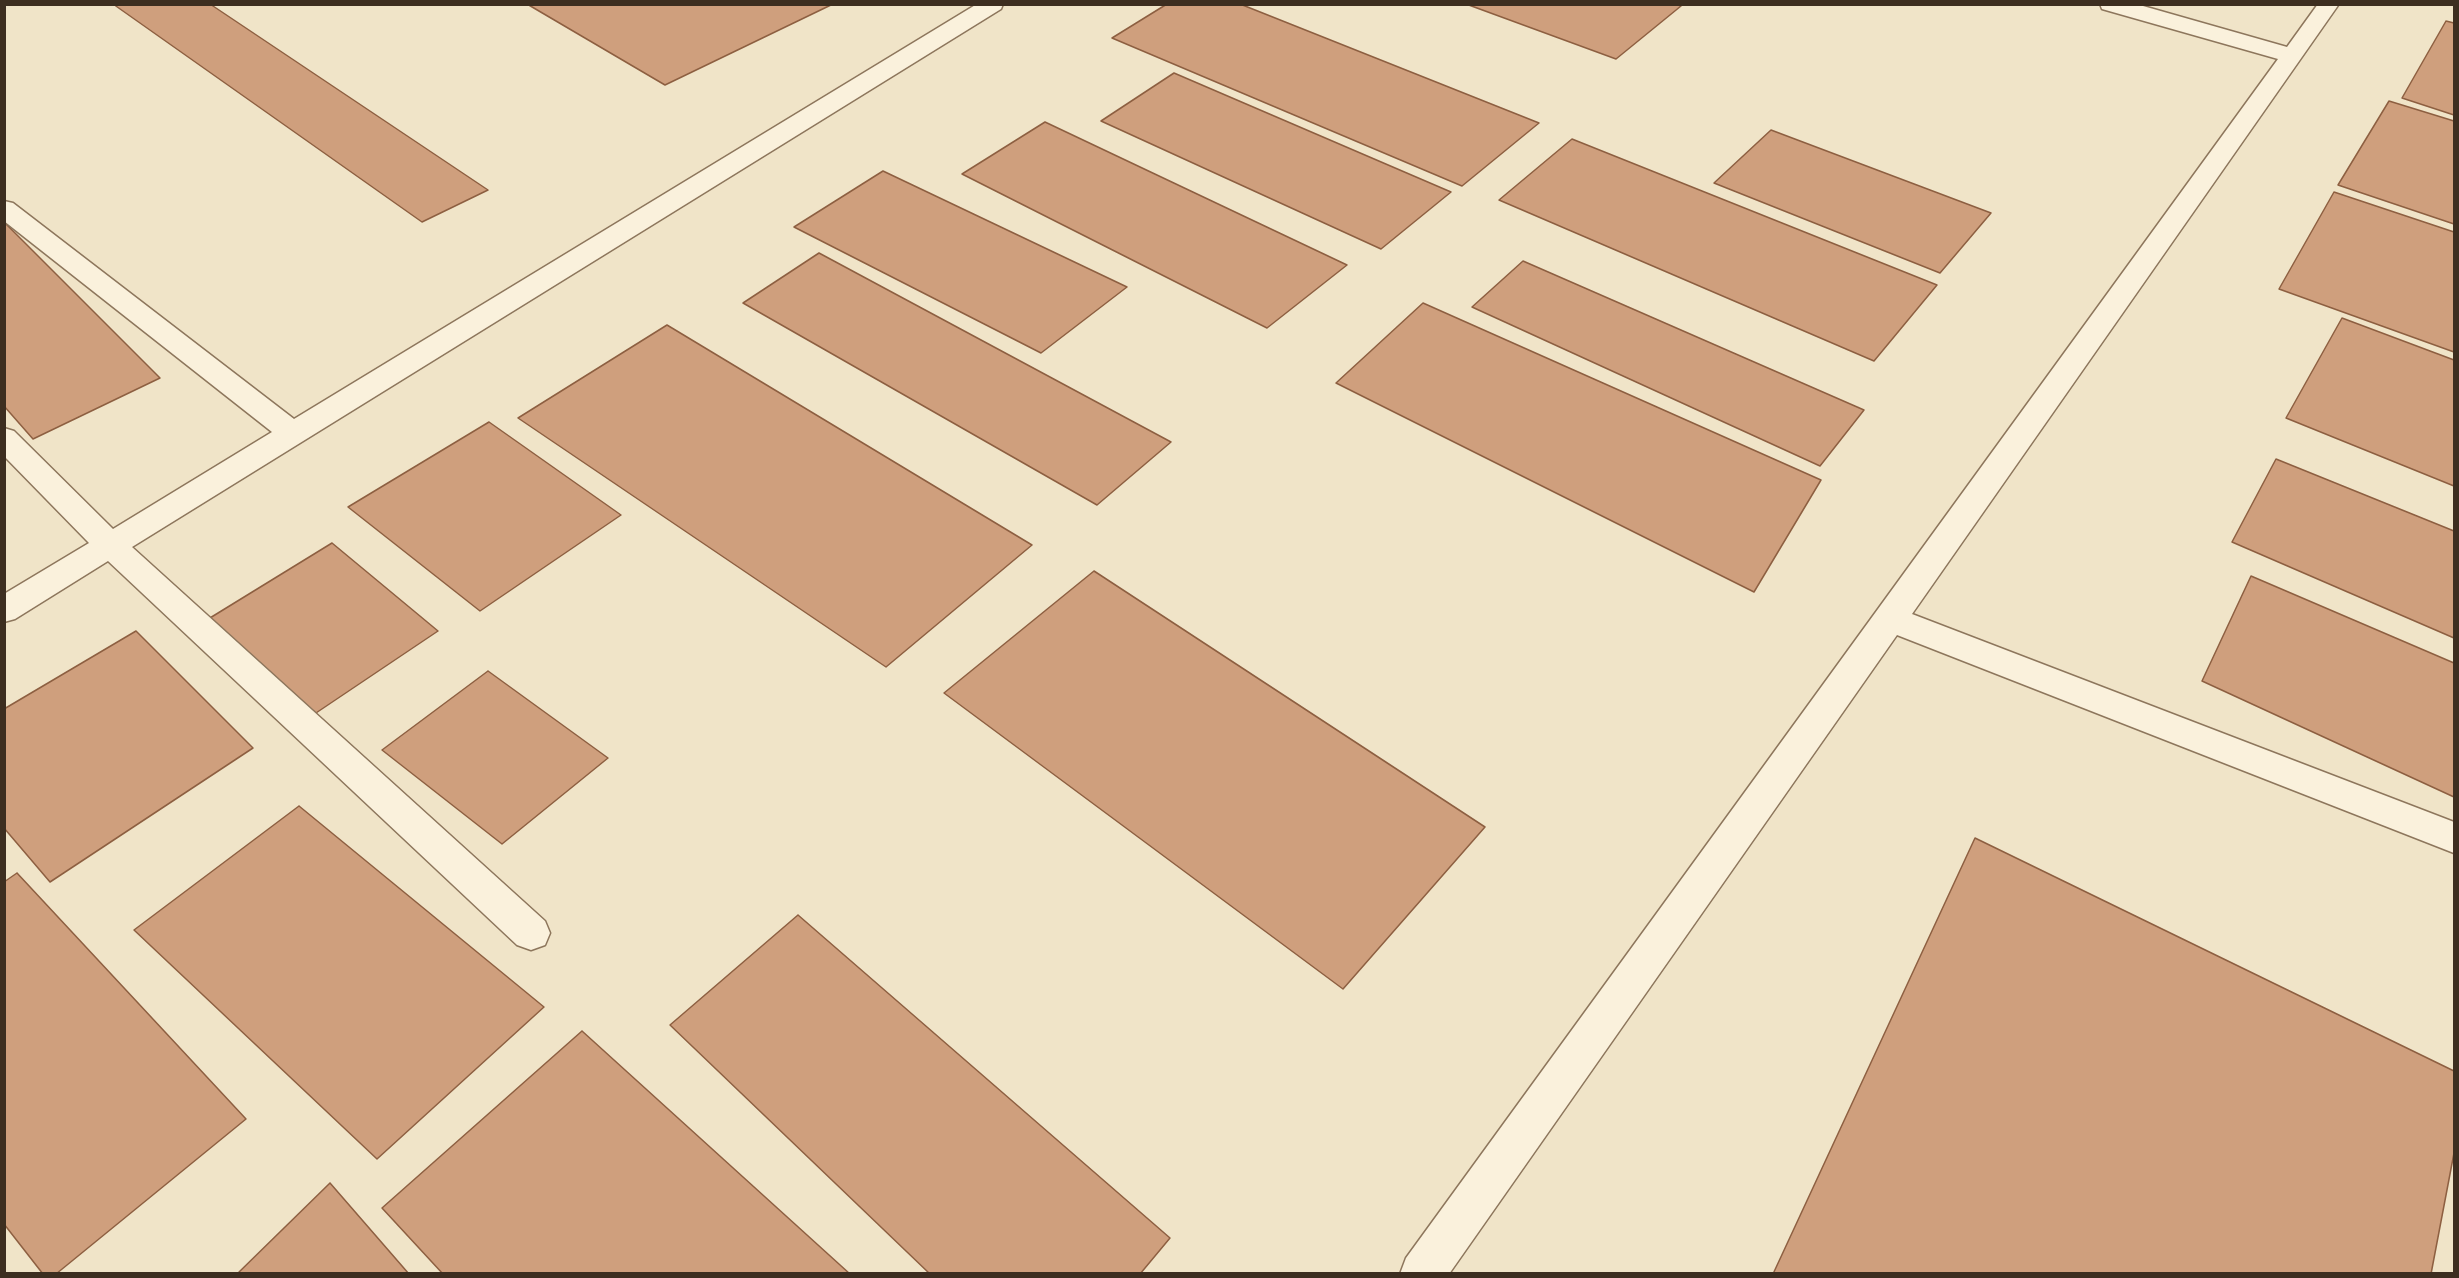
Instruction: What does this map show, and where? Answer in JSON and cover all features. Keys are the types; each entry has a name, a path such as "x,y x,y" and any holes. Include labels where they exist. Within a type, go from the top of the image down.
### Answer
{"street":[{"path":"4,610 993,4"},
{"path":"2110,4 2293,56"},
{"path":"1422,1274 2329,4"},
{"path":"4,208 292,433"},
{"path":"4,438 110,545 531,933"},
{"path":"1890,619 2454,838"}],"building":[{"path":"113,4 210,4 488,190 422,222"},
{"path":"527,4 833,4 665,85"},
{"path":"1167,4 1240,4 1539,123 1462,186 1112,38"},
{"path":"1466,4 1675,4 1681,6 1616,59"},
{"path":"2446,21 2454,23 2454,115 2402,98"},
{"path":"1174,73 1451,192 1381,249 1101,121"},
{"path":"2389,101 2454,121 2454,224 2338,185"},
{"path":"1045,122 1347,265 1267,328 962,174"},
{"path":"1771,130 1991,213 1940,273 1714,183"},
{"path":"1572,139 1937,285 1874,361 1499,200"},
{"path":"883,171 1127,287 1041,353 794,227"},
{"path":"2334,192 2454,232 2454,352 2279,289"},
{"path":"4,222 160,378 33,439 4,406"},
{"path":"819,253 1171,442 1097,505 743,303"},
{"path":"1523,261 1864,410 1820,466 1472,307"},
{"path":"1423,303 1821,480 1754,592 1336,383"},
{"path":"2342,318 2454,360 2454,486 2286,418"},
{"path":"667,325 1032,545 886,667 518,418"},
{"path":"489,422 621,515 480,611 348,507"},
{"path":"2276,459 2454,531 2454,638 2232,542"},
{"path":"332,543 438,631 310,717 205,621"},
{"path":"1094,571 1485,827 1343,989 944,693"},
{"path":"2251,576 2454,663 2454,797 2202,681"},
{"path":"136,631 253,748 50,882 4,828 4,709"},
{"path":"488,671 608,758 502,844 382,750"},
{"path":"299,806 544,1007 377,1159 134,930"},
{"path":"1975,838 2454,1071 2454,1153 2431,1274 1773,1274"},
{"path":"17,873 246,1119 56,1274 43,1274 4,1224 4,882"},
{"path":"798,915 1170,1238 1140,1274 930,1274 670,1025"},
{"path":"582,1031 850,1274 443,1274 382,1208"},
{"path":"330,1183 409,1274 237,1274"}]}
